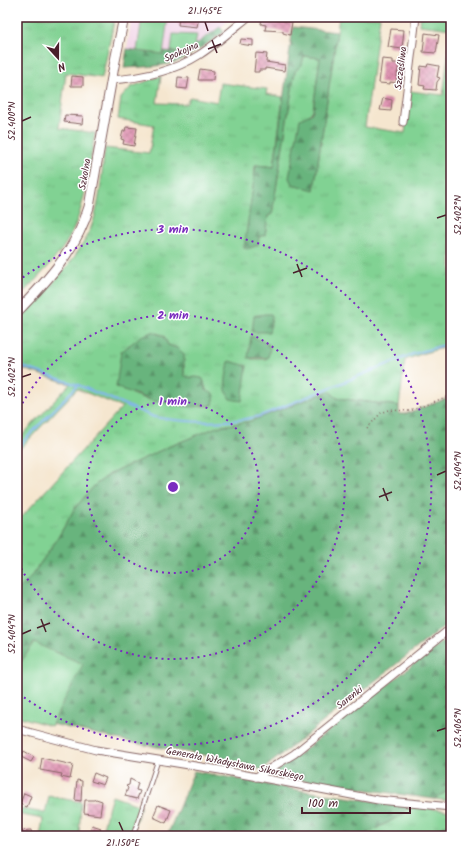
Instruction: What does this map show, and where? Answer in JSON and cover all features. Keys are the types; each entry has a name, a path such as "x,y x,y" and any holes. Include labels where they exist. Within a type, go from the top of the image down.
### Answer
{"street":[{"name":"Szkolna","path":"17,312 65,258 85,221 89,207 124,17"},
{"name":"Spokojna","path":"112,80 144,76 193,59 248,17"},
{"name":"Szczęśliwa","path":"403,122 416,17"},
{"name":"Sarenki","path":"256,777 294,754 451,628"},
{"name":"Generała Władysława Sikorskiego","path":"17,729 96,750 159,759 378,800 451,807"}],"lane":[{"path":"134,836 159,759"}],"path":[{"path":"367,428 381,412 389,410 410,411 451,395"}],"shaded area":[{"path":"132,17 233,17 216,31 184,53 163,54 127,49"}],"green space":[{"path":"17,17 115,17 102,78 66,73 59,128 95,133 85,190 78,218 73,231 61,251 17,299"},
{"path":"142,17 168,17 163,54 137,51"},
{"path":"339,17 380,17 365,127 405,133 410,91 443,95 451,34 451,346 405,360 399,406 337,398 329,391 251,421 217,427 168,447 110,474 95,485 75,508 56,541 30,578 17,591 17,522 122,407 77,389 17,452 17,441 70,384 17,367 17,321 67,267 76,255 90,230 99,200 105,148 149,153 154,125 118,119 121,98 131,87 161,76 157,103 186,104 190,97 217,102 220,83 267,89 266,94 283,97 274,167 255,165 250,248 256,246 259,237 265,235 268,216 272,214 295,70 299,68 304,56 320,58 313,110 307,117 314,190","holes":["157,333 164,336 168,345 177,348 184,365 184,375 203,379 206,390 210,393 211,406 178,405 146,399 132,394 129,345","251,337 268,344 266,359 251,359"]},
{"path":"420,17 451,17 451,29 419,25"},
{"path":"220,27 224,32 195,52 176,62 157,66 124,68 127,49 163,54 164,51 184,53"},
{"path":"293,27 337,32 314,190 292,184 289,178 300,119 311,114 313,110 320,58 304,56 302,65 295,71 272,214 268,216 265,235 259,237 258,245 247,249 244,248 256,165 274,167"},
{"path":"173,34 197,35 195,46 184,53 171,51"},
{"path":"271,314 272,317 269,332 252,332 254,316"},
{"path":"152,332 164,336 168,345 177,348 184,354 184,375 203,379 206,390 215,395 213,405 190,407 153,401 116,387 121,352 141,336"},
{"path":"251,336 268,344 270,348 268,358 248,358"},
{"path":"229,361 247,366 242,401 230,399 226,390"},
{"path":"329,391 337,398 399,406 399,414 405,414 451,397 451,621 262,770 228,759 139,744 52,724 82,664 34,643 17,668 17,591 30,578 56,541 75,508 95,485 110,474 168,447 217,427 251,421"},
{"path":"451,635 451,789 434,799 305,781 276,772"},
{"path":"34,643 83,664 51,726 17,716 17,668"},
{"path":"194,771 298,790 407,806 402,815 362,836 167,836"},
{"path":"451,789 451,801 434,799"},
{"path":"49,796 81,802 79,836 40,836 43,819 17,814 17,808 45,813"},
{"path":"112,796 141,806 131,836 103,827"},
{"path":"407,806 451,811 451,823 425,836 362,836 402,815"},
{"path":"451,823 451,836 425,836"}],"building":[{"path":"179,17 199,17 197,27 178,25"},
{"path":"262,18 292,22 290,35 283,33 283,31 265,30 266,25 261,24"},
{"path":"391,29 404,30 402,49 388,47"},
{"path":"425,33 439,35 436,53 423,52"},
{"path":"241,39 253,40 253,46 240,44"},
{"path":"256,53 267,54 266,62 285,65 284,71 265,68 265,70 254,72"},
{"path":"382,59 393,60 393,63 399,63 396,83 379,83"},
{"path":"428,64 439,66 437,77 440,78 437,82 436,90 424,89 425,86 419,85 421,66 427,67"},
{"path":"200,69 214,71 213,80 198,80"},
{"path":"72,76 83,77 83,86 71,86"},
{"path":"178,77 189,78 187,89 177,88"},
{"path":"383,98 392,100 391,111 380,110"},
{"path":"65,115 83,116 82,124 64,122"},
{"path":"126,127 137,128 134,146 123,144 124,140 121,139 123,131 125,131"},
{"path":"24,751 34,757 31,762 21,757"},
{"path":"42,758 73,765 70,779 61,777 62,774 40,770"},
{"path":"94,773 106,778 103,785 91,781"},
{"path":"130,779 138,783 136,790 140,791 137,799 125,796 128,788 126,786 129,785"},
{"path":"77,780 82,781 81,801 75,800"},
{"path":"24,793 31,796 27,807 20,804"},
{"path":"96,799 102,801 100,815 84,813 85,800"},
{"path":"158,805 171,810 166,823 153,817"},
{"path":"92,825 101,828 99,834 90,831"},
{"path":"31,830 32,836 23,836 22,831"}],"waterway":[{"path":"17,365 78,385 154,417 207,422 248,419 260,416 413,354 451,343"},
{"path":"17,448 78,385"}]}
